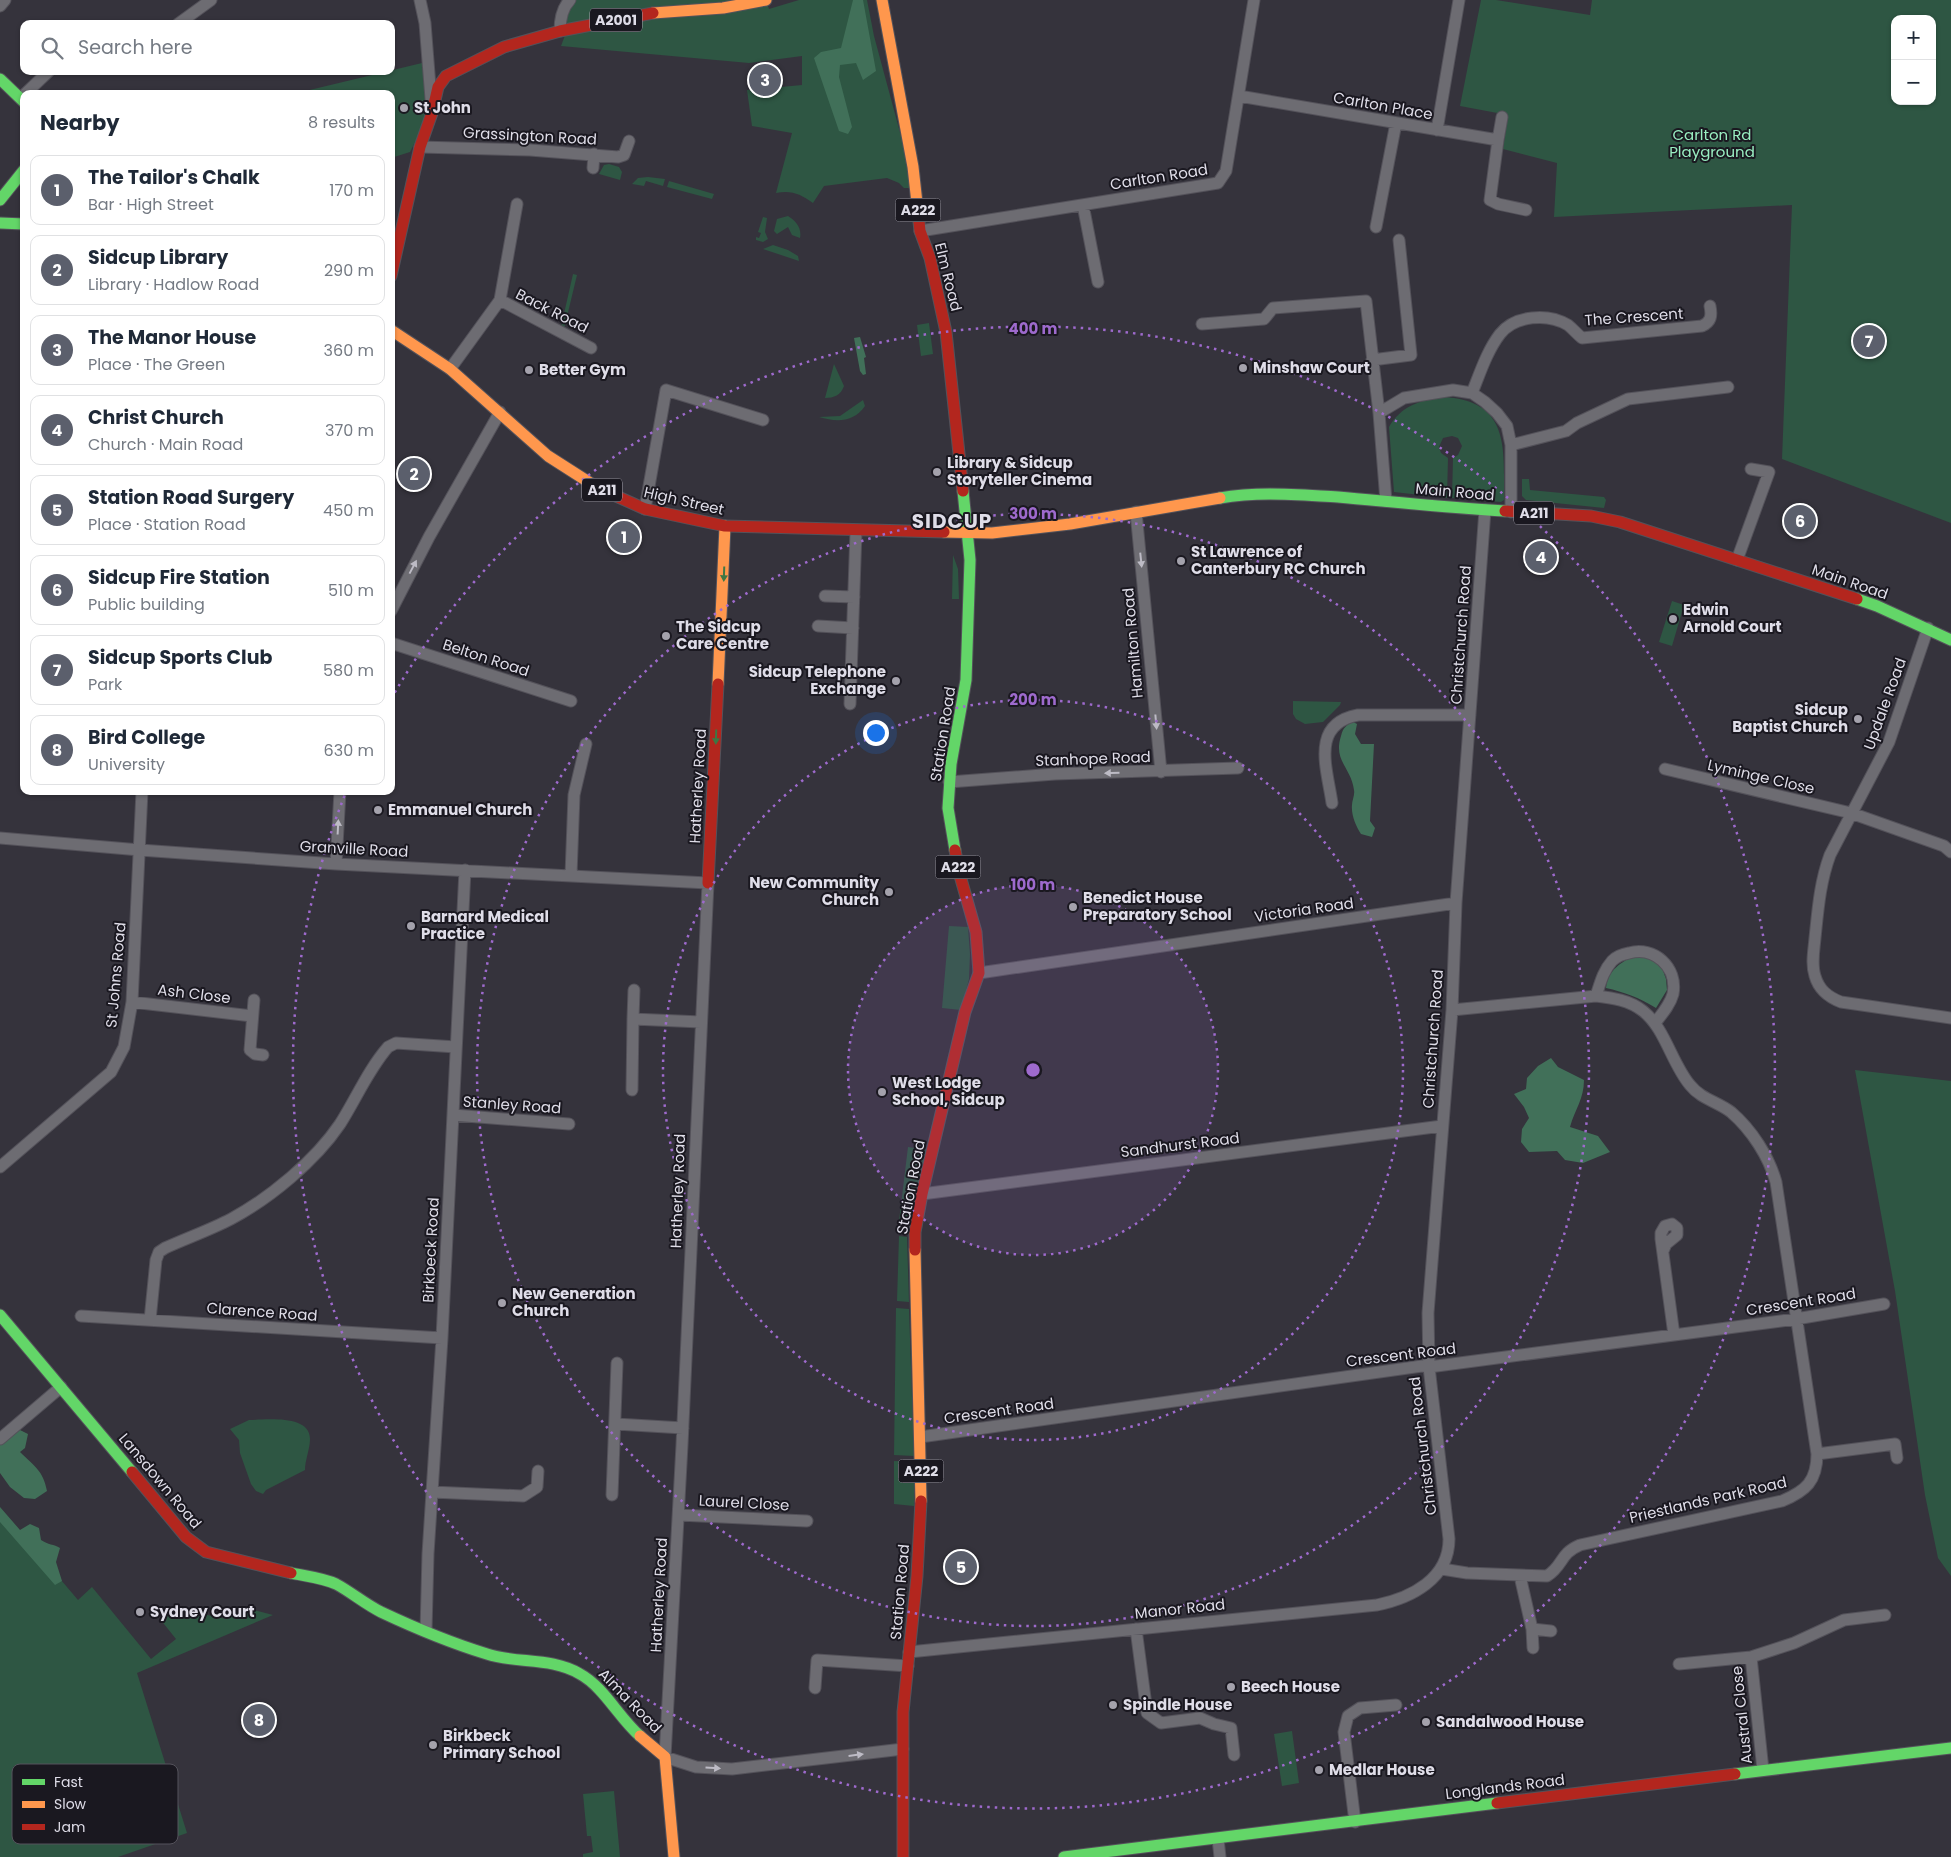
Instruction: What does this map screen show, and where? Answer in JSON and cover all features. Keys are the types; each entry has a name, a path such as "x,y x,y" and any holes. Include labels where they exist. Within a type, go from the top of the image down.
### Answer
{"main road":[{"name":"A2001","path":"395,258 420,147 432,113 471,65 504,47 560,31 664,12 723,8 766,0"},
{"name":"Elm Road","path":"882,0 913,167 920,231 930,258 943,312 968,533"},
{"path":"0,79 20,95"},
{"path":"0,200 20,175"},
{"path":"0,223 20,224"},
{"name":"High Street","path":"395,333 450,369 548,456 572,473 606,493 645,509 674,517 725,526 968,533"},
{"name":"Main Road","path":"968,533 992,533 1070,524 1194,502 1252,494 1290,494 1437,507 1591,516 1620,522 1877,606 1951,640"},
{"name":"Hatherley Road","path":"708,883 724,579 725,526"},
{"name":"Station Road","path":"903,1857 903,1712 921,1519 915,1232 922,1194 965,1012 979,973 976,932 959,872 948,808 951,764 966,680 970,575 968,533"},
{"name":"Lansdown Road","path":"0,1315 186,1537 196,1546 206,1552 334,1583 378,1610 426,1631"},
{"name":"Alma Road","path":"426,1631 495,1657 542,1661 574,1670 587,1678 609,1701 626,1724 665,1758"},
{"name":"Longlands Road","path":"1064,1857 1355,1822 1544,1796 1951,1748"},
{"name":"Hatherley Road","path":"665,1758 674,1857"}],"street":[{"path":"0,6 5,0"},
{"path":"184,20 211,0"},
{"path":"420,0 425,23 432,113"},
{"path":"560,31 564,5 570,0"},
{"name":"Carlton Road","path":"920,231 1218,183 1226,171 1254,0"},
{"path":"1437,130 1459,0"},
{"path":"30,90 45,75"},
{"name":"Carlton Place","path":"1239,96 1498,140"},
{"path":"1502,116 1490,200 1498,204 1526,210"},
{"path":"1376,228 1396,123"},
{"name":"Grassington Road","path":"420,147 530,150 621,157 629,142"},
{"path":"593,168 594,154"},
{"path":"450,369 500,300 517,204"},
{"path":"1083,205 1098,282"},
{"path":"1372,360 1411,356 1399,240"},
{"name":"Back Road","path":"500,300 591,348"},
{"path":"1202,324 1264,319 1273,308 1366,301 1379,413 1386,501"},
{"name":"The Crescent","path":"1472,393 1487,356 1501,332 1527,318 1550,319 1568,326 1582,338 1702,326 1708,324 1712,316 1710,306"},
{"path":"1511,444 1566,430 1628,399 1728,387"},
{"path":"645,509 666,390 763,420"},
{"path":"1379,413 1404,398 1453,390 1472,393 1497,413 1507,426 1511,444 1511,512"},
{"path":"395,603 425,545 500,412"},
{"path":"1737,560 1769,472 1751,469"},
{"name":"Christchurch Road","path":"1442,1569 1447,1559 1449,1539 1430,1367 1428,1313 1452,1010 1456,903 1485,510"},
{"name":"Hamilton Road","path":"1136,512 1161,772"},
{"path":"850,704 856,531"},
{"path":"825,596 854,597"},
{"path":"818,626 853,628"},
{"name":"Updale Road","path":"1928,628 1889,742 1830,855 1821,885 1813,964 1814,975 1818,985 1832,999 1841,1002 1951,1018"},
{"name":"Belton Road","path":"395,644 571,701"},
{"path":"1332,803 1324,751 1327,738 1333,726 1344,718 1358,716 1470,715"},
{"path":"571,875 574,795 586,744"},
{"name":"Stanhope Road","path":"949,782 1055,774 1238,768"},
{"name":"Lyminge Close","path":"1665,769 1851,813 1944,846 1951,852"},
{"name":"St Johns Road","path":"0,1168 111,1072 124,1047 132,1002 142,795"},
{"path":"336,864 340,795"},
{"name":"Granville Road","path":"0,838 336,864 708,883"},
{"name":"Birkbeck Road","path":"426,1631 465,870"},
{"name":"Hatherley Road","path":"665,1758 679,1514 708,883"},
{"name":"Victoria Road","path":"979,973 1456,903"},
{"path":"1596,996 1603,976 1613,960 1621,955 1634,951 1646,951 1660,957 1673,980 1672,994 1666,1010 1655,1023"},
{"path":"632,1090 634,990"},
{"name":"Priestlands Park Road","path":"1442,1569 1466,1573 1548,1576 1556,1571 1564,1555 1580,1545 1782,1501 1794,1496 1811,1482 1817,1465 1780,1200 1772,1167 1766,1154 1731,1112 1700,1095 1690,1086 1679,1070 1655,1023 1630,1002 1596,996 1452,1010"},
{"path":"254,1000 250,1050 255,1054 263,1055"},
{"name":"Ash Close","path":"132,1002 252,1016"},
{"path":"633,1019 701,1022"},
{"path":"150,1320 156,1260 159,1252 231,1219 259,1202 297,1171 328,1140 388,1047 396,1043 456,1047"},
{"name":"Stanley Road","path":"453,1115 569,1124"},
{"name":"Sandhurst Road","path":"922,1194 1442,1126"},
{"path":"1663,1251 1674,1335"},
{"name":"Crescent Road","path":"920,1437 1422,1366 1430,1367 1796,1319 1884,1304"},
{"name":"Clarence Road","path":"81,1316 442,1338"},
{"path":"612,1495 617,1363"},
{"path":"0,1439 61,1387"},
{"path":"616,1424 683,1428"},
{"path":"1816,1454 1896,1444 1897,1458"},
{"path":"432,1492 523,1496 537,1487 538,1471"},
{"name":"Laurel Close","path":"679,1514 807,1521"},
{"name":"Manor Road","path":"909,1652 1377,1605 1398,1601 1425,1585 1442,1569"},
{"path":"1520,1576 1532,1629 1533,1648"},
{"name":"Austral Close","path":"1679,1664 1751,1657 1794,1643 1844,1620 1885,1615"},
{"path":"1136,1629 1147,1713 1161,1723 1200,1718 1231,1728 1234,1755"},
{"path":"1532,1629 1551,1631"},
{"name":"Austral Close","path":"1751,1657 1763,1770"},
{"path":"815,1688 816,1660 908,1666"},
{"path":"1355,1822 1344,1732 1348,1716 1360,1708 1396,1705"},
{"name":"Alma Road","path":"665,1758 696,1767 732,1769 903,1749"},
{"path":"1218,1839 1220,1857"}],"green space":[{"path":"575,0 766,0 769,9 799,0 867,0 874,36 915,188 904,188 899,183 887,178 824,186 813,203 796,194 787,192 776,193 792,133 752,126 747,90 802,85 802,56 749,63 561,46 567,30 560,31"},
{"path":"853,0 863,0 876,71 863,80 856,63 840,65 839,77 852,127 848,134 839,131 814,58 821,52 841,48"},
{"name":"Carlton Rd Playground","path":"1481,0 1496,0 1590,15 1592,0 1951,0 1951,523 1782,459 1792,205 1554,217 1557,163 1503,149 1508,115 1460,106"},
{"path":"422,63 429,115 410,152 395,157 395,90 310,90 372,75 395,75 395,69"},
{"path":"609,164 619,167 622,172 620,180 599,174 604,165"},
{"path":"638,178 665,179 663,186 646,181 644,186 632,184"},
{"path":"669,181 714,194 712,199 667,187"},
{"path":"788,216 798,225 800,238 792,235 788,227 777,234 774,231 777,219"},
{"path":"763,217 767,218 765,232 768,239 763,242 756,240 756,237 759,238 761,233 758,232"},
{"path":"773,245 798,256 799,261 763,249"},
{"path":"573,274 577,275 564,329 561,327"},
{"path":"929,323 933,354 921,356 917,325"},
{"path":"860,337 866,357 864,358 866,374 863,375 860,371 854,338"},
{"path":"834,364 844,386 837,395 825,398"},
{"path":"1444,397 1466,400 1481,407 1492,418 1499,430 1504,463 1504,500 1501,502 1452,498 1453,458 1458,455 1462,446 1458,438 1452,436 1443,438 1439,447 1441,453 1448,458 1447,498 1394,492 1389,427 1399,414 1412,405"},
{"path":"863,400 865,406 855,416 850,418 832,420 819,417 840,416"},
{"path":"1522,479 1529,479 1530,490 1604,497 1606,500 1604,508 1526,500 1522,496"},
{"path":"953,555 958,569 959,599 952,599"},
{"path":"1672,601 1684,605 1672,646 1659,642"},
{"path":"1293,701 1341,702 1323,722 1305,724 1296,719 1293,714"},
{"path":"1353,722 1357,724 1355,734 1361,744 1374,744 1370,821 1375,828 1372,837 1361,834 1357,828 1352,813 1354,790 1350,775 1339,752 1343,731"},
{"path":"949,926 968,927 969,979 961,1010 942,1008"},
{"path":"1636,955 1653,958 1661,965 1666,979 1667,990 1656,1008 1632,996 1606,988 1612,971"},
{"path":"1551,1058 1558,1067 1584,1080 1581,1098 1570,1127 1598,1136 1610,1152 1583,1163 1565,1160 1557,1151 1529,1152 1521,1142 1522,1129 1529,1118 1524,1107 1514,1094 1526,1089 1527,1078 1538,1066"},
{"path":"1855,1070 1951,1081 1951,1576 1938,1558 1925,1495 1895,1291"},
{"path":"908,1147 928,1150 907,1230 898,1229"},
{"path":"899,1236 907,1237 909,1302 897,1301"},
{"path":"896,1308 909,1309 914,1456 894,1455"},
{"path":"275,1419 295,1422 303,1425 308,1431 310,1439 305,1470 266,1490 263,1494 256,1491 251,1484 240,1453 239,1440 230,1429 249,1420"},
{"path":"18,1429 28,1434 25,1448 20,1452 40,1473 47,1491 35,1499 24,1498 10,1487 0,1473 0,1445"},
{"path":"894,1461 914,1462 914,1506 894,1504"},
{"path":"0,1507 20,1530 30,1524 39,1528 41,1540 60,1548 56,1562 62,1581 55,1585 0,1522"},
{"path":"0,1508 78,1600 92,1587 151,1659 176,1639 160,1619 173,1608 227,1619 229,1610 253,1614 254,1610 273,1615 137,1673 165,1764 12,1764 12,1844 155,1844 118,1857 0,1857"},
{"path":"1292,1731 1299,1783 1282,1786 1274,1734"},
{"path":"614,1791 620,1857 583,1857 583,1854 593,1852 591,1836 587,1836 583,1794"},
{"path":"178,1804 187,1833 178,1836"}],"traffic: fast":[{"path":"0,79 20,98"},
{"path":"0,200 20,175"},
{"path":"0,223 20,224"},
{"path":"955,850 948,808 951,764 966,680 970,560 963,491"},
{"path":"1220,498 1264,494 1338,497 1505,511"},
{"path":"1857,599 1877,606 1951,640"},
{"path":"0,1315 132,1472"},
{"path":"291,1573 336,1584 381,1612 433,1635 474,1650 499,1657 558,1665 580,1674 597,1687 640,1736"},
{"path":"1735,1774 1951,1748"},
{"path":"1064,1857 1497,1803"}],"traffic: slow":[{"path":"653,13 723,8 766,0"},
{"path":"882,0 913,167 918,212"},
{"path":"395,333 450,369 548,456 598,488"},
{"path":"944,532 992,533 1070,524 1220,498"},
{"path":"718,684 725,526"},
{"path":"915,1250 921,1501"},
{"path":"640,1736 665,1757 674,1857"}],"traffic: jam":[{"path":"395,258 420,147 432,113 438,87 446,76 504,47 560,31 653,13"},
{"path":"918,212 920,231 930,258 946,332 963,491"},
{"path":"598,488 645,509 725,526 944,532"},
{"path":"1505,511 1591,516 1620,522 1857,599"},
{"path":"708,883 718,684"},
{"path":"915,1250 915,1232 922,1194 965,1012 979,973 976,932 959,872 955,850"},
{"path":"132,1472 186,1537 206,1552 291,1573"},
{"path":"903,1857 903,1712 917,1576 921,1501"},
{"path":"1497,1803 1735,1774"}],"place":[{"name":"The Manor House","path":"765,80"},
{"name":"St John","path":"404,108"},
{"name":"Sidcup Sports Club","path":"1869,341"},
{"name":"Minshaw Court","path":"1243,368"},
{"name":"Better Gym","path":"529,370"},
{"name":"Library & Sidcup Storyteller Cinema","path":"937,472"},
{"name":"Sidcup Library","path":"414,474"},
{"name":"Sidcup Fire Station","path":"1800,521"},
{"name":"The Tailor's Chalk","path":"624,537"},
{"name":"Christ Church","path":"1541,557"},
{"name":"St Lawrence of Canterbury RC Church","path":"1181,561"},
{"name":"Edwin Arnold Court","path":"1673,619"},
{"name":"The Sidcup Care Centre","path":"666,636"},
{"name":"Sidcup Telephone Exchange","path":"896,681"},
{"name":"Sidcup Baptist Church","path":"1858,719"},
{"name":"Emmanuel Church","path":"378,810"},
{"name":"New Community Church","path":"889,892"},
{"name":"Benedict House Preparatory School","path":"1073,907"},
{"name":"Barnard Medical Practice","path":"411,926"},
{"name":"West Lodge School, Sidcup","path":"882,1092"},
{"name":"New Generation Church","path":"502,1303"},
{"name":"Station Road Surgery","path":"961,1567"},
{"name":"Sydney Court","path":"140,1612"},
{"name":"Beech House","path":"1231,1687"},
{"name":"Spindle House","path":"1113,1705"},
{"name":"Bird College","path":"259,1720"},
{"name":"Sandalwood House","path":"1426,1722"},
{"name":"Birkbeck Primary School","path":"433,1745"},
{"name":"Medlar House","path":"1319,1770"}],"district":[{"name":"SIDCUP","path":"952,521"}]}
